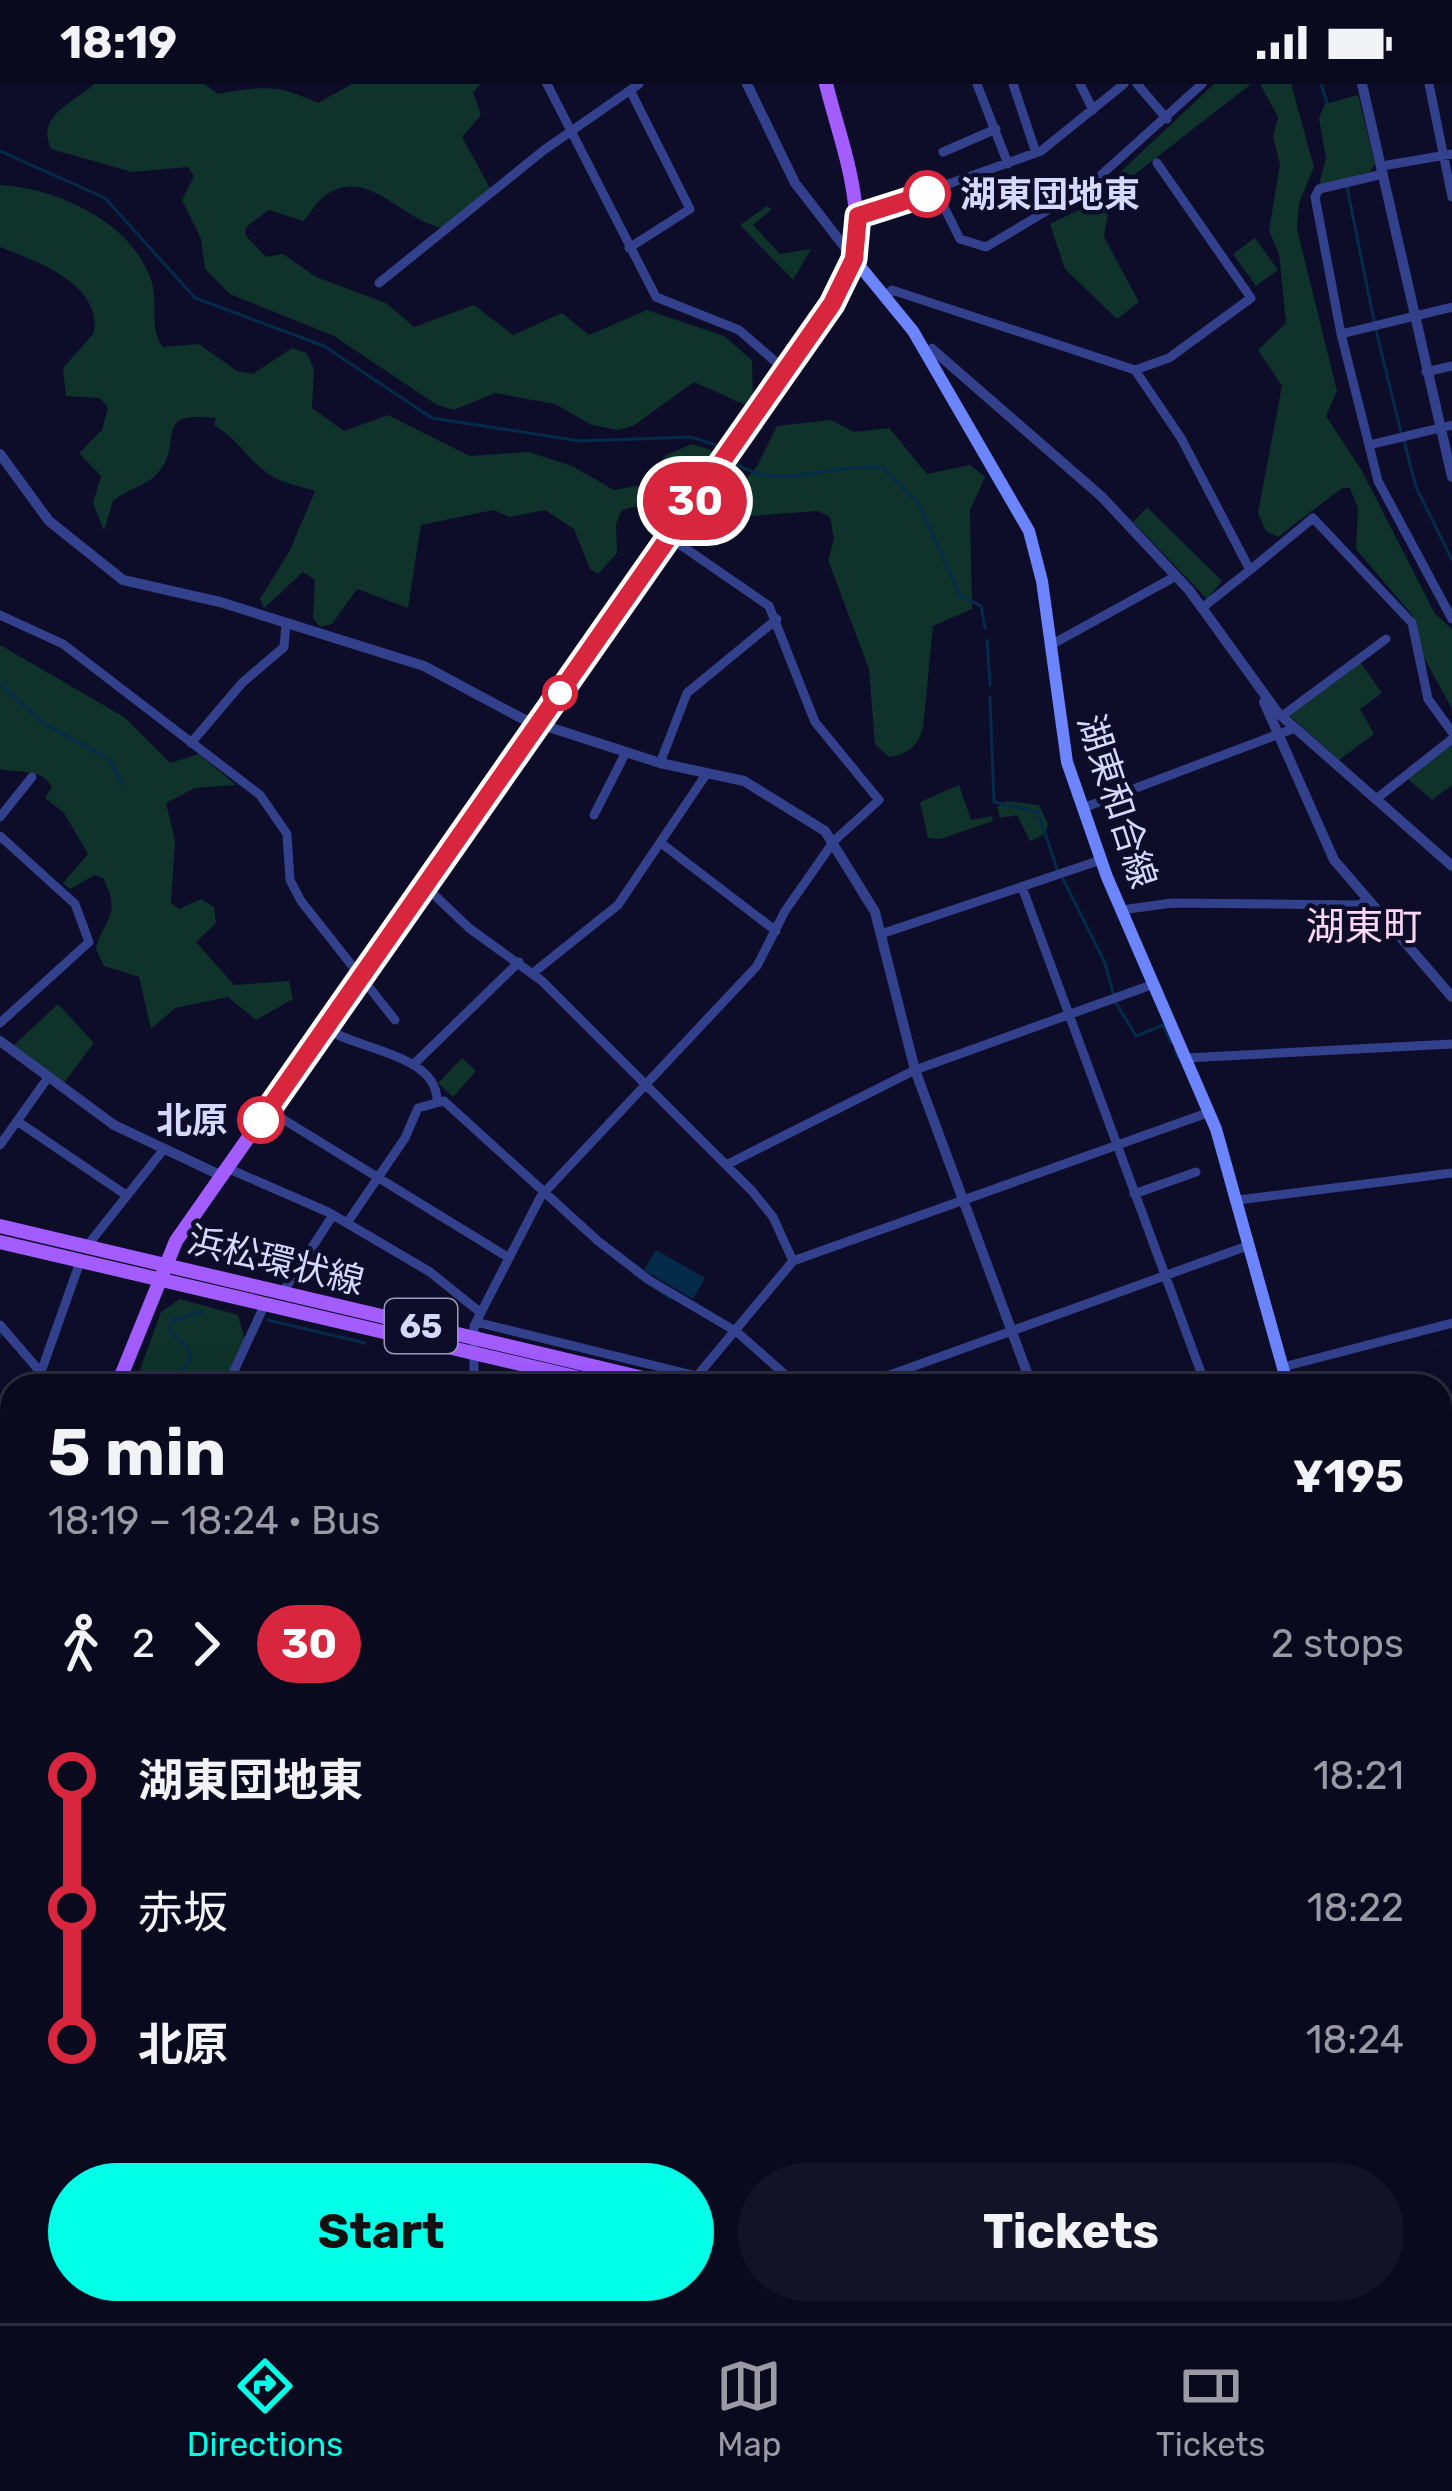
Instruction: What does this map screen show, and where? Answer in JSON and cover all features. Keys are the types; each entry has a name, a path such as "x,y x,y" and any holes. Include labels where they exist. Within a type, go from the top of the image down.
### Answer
{"main road":[{"path":"122,1374 166,1264 225,1172 840,292 854,259 858,216 826,84"},
{"name":"湖東和合線","path":"854,259 926,353 1029,531 1063,747 1121,910 1210,1112 1285,1374"},
{"name":"浜松環状線","path":"0,1226 283,1292 342,1315"},
{"name":"浜松環状線","path":"0,1242 265,1304 477,1332 638,1374"},
{"name":"浜松環状線","path":"477,1332 584,1374"}],"street":[{"path":"547,84 656,297 739,330 786,371"},
{"path":"747,84 795,183 854,259"},
{"path":"977,84 1007,164"},
{"path":"1013,84 1036,153"},
{"path":"1080,84 1094,110"},
{"path":"858,216 1036,153 1124,84"},
{"path":"1137,84 1167,119"},
{"path":"936,191 960,239 986,247 1090,185 1202,84"},
{"path":"1362,84 1412,317 1446,426 1452,477"},
{"path":"1429,84 1448,154 1452,197"},
{"path":"379,283 544,150 634,87 690,209 629,248"},
{"path":"943,152 996,129"},
{"path":"1448,154 1319,189 1315,196 1341,334 1382,490 1452,619"},
{"path":"886,295 892,290 1135,370 1169,358 1251,298 1156,163"},
{"path":"1341,334 1452,308"},
{"path":"926,353 932,350 1095,490 1176,576 1282,716 1452,866"},
{"path":"1426,372 1452,366"},
{"path":"1135,370 1181,438 1250,570"},
{"path":"1369,445 1446,426"},
{"path":"0,454 49,521 116,576 286,622 435,671 539,724 660,763 759,787 834,841 870,902 915,1070 1027,1374"},
{"path":"1202,608 1312,518 1412,623 1428,699 1452,736 1376,799"},
{"path":"475,1374 477,1332 509,1258 546,1191 758,967 834,841 879,800 815,722 777,619 758,596 669,538"},
{"path":"1049,646 1176,576"},
{"path":"0,615 57,639 266,801 286,834 295,891 335,950 395,1020"},
{"path":"660,763 687,693 777,619"},
{"path":"191,743 242,683 284,647 286,622"},
{"path":"1282,716 1386,639"},
{"path":"1258,688 1334,860 1452,997"},
{"path":"1083,808 1295,728"},
{"path":"594,815 626,752"},
{"path":"533,973 611,912 707,773"},
{"path":"0,817 32,777"},
{"path":"0,836 75,904 89,942 0,1023"},
{"path":"662,843 776,931"},
{"path":"881,934 1101,860"},
{"path":"425,886 469,928 533,973 726,1165 773,1217 793,1262"},
{"path":"1022,887 1202,1374"},
{"path":"1121,910 1172,903 1360,905 1367,899"},
{"path":"413,1065 519,962"},
{"path":"726,1165 915,1070 1154,985"},
{"path":"326,1028 413,1065 434,1084 437,1100"},
{"path":"0,1041 114,1126 333,1215 430,1272 477,1332"},
{"path":"1186,1058 1452,1045"},
{"path":"0,1145 47,1079"},
{"path":"347,1223 418,1108 437,1100 456,1108 649,1280 737,1332 784,1374"},
{"path":"268,1111 509,1258"},
{"path":"700,1374 793,1262 1210,1112"},
{"path":"17,1121 126,1195"},
{"path":"87,1246 164,1149"},
{"path":"1134,1194 1196,1172"},
{"path":"1238,1200 1452,1173"},
{"path":"283,1292 333,1215"},
{"path":"892,1374 1250,1245"},
{"path":"43,1374 80,1262"},
{"path":"233,1374 265,1304"},
{"path":"1295,1374 1452,1323"},
{"path":"0,1325 42,1374"}],"green space":[{"path":"94,84 204,84 218,94 270,88 318,103 352,84 481,84 473,92 481,115 462,137 490,188 443,228 353,187 337,189 321,199 303,221 269,210 246,227 245,235 266,257 283,254 316,277 386,303 414,327 474,305 513,335 562,313 589,335 647,310 724,336 752,360 753,403 743,404 694,382 633,426 618,430 592,425 555,404 495,393 454,410 437,405 334,336 230,294 205,269 201,239 182,200 194,176 188,167 132,172 51,149 48,127 52,119"},
{"path":"1214,84 1251,84 1112,192 1104,237 1139,302 1117,319 1065,269 1050,224 1081,209"},
{"path":"1260,84 1291,84 1314,167 1299,203 1297,229 1337,391 1326,416 1362,471 1435,614 1452,629 1452,709 1422,654 1413,616 1356,549 1358,508 1350,488 1342,488 1278,537 1266,531 1258,513 1282,386 1258,350 1286,323 1279,254 1269,231 1280,164 1273,137 1278,117"},
{"path":"1358,95 1375,164 1370,172 1319,185 1326,158 1319,118 1325,104"},
{"path":"0,185 69,202 111,226 129,243 152,283 156,333 163,347 199,344 237,371 253,374 292,348 307,353 314,369 312,408 344,431 388,415 470,456 529,452 572,466 614,490 641,485 666,455 692,444 711,450 713,465 681,509 665,499 622,510 616,524 617,553 598,574 590,569 574,529 545,510 509,517 494,510 421,525 408,608 357,589 332,624 320,627 313,618 315,580 303,572 264,608 260,599 290,550 315,491 263,470 214,425 216,418 182,419 172,432 165,463 151,479 113,501 104,531 93,503 101,476 79,453 102,430 108,408 100,398 66,396 63,368 94,333 94,316 78,288 64,277 0,247"},
{"path":"767,206 772,209 753,225 780,254 811,249 793,280 740,225"},
{"path":"1255,238 1278,270 1256,286 1233,254"},
{"path":"831,420 854,432 889,428 927,474 970,465 985,477 970,510 972,609 933,626 923,728 911,748 889,757 875,744 869,669 828,560 834,539 830,517 818,511 749,516 731,495 756,468 777,426"},
{"path":"1147,507 1222,581 1207,599 1133,522"},
{"path":"0,645 124,717 170,763 199,754 236,785 195,788 166,803 175,841 171,903 179,909 201,899 214,907 216,923 196,942 234,985 289,981 293,999 256,1020 228,997 175,1008 151,1029 139,977 104,966 96,949 111,909 103,878 95,875 70,889 63,883 88,854 64,813 45,798 52,787 36,774 0,769"},
{"path":"1360,662 1382,693 1360,709 1374,734 1339,760 1288,714"},
{"path":"1452,745 1452,785 1432,800 1408,779"},
{"path":"959,785 971,820 992,816 993,821 941,839 928,838 920,802"},
{"path":"1007,801 1039,805 1048,824 1045,834 1030,841 1017,815 1000,818 997,807"},
{"path":"58,1004 94,1043 63,1084 13,1046"},
{"path":"462,1058 476,1071 453,1097 438,1083"},
{"path":"180,1299 238,1315 245,1341 229,1374 138,1374 161,1312"}],"water":[{"path":"656,1250 705,1278 693,1299 644,1270"}],"waterway":[{"path":"1321,84 1327,103"},
{"path":"0,151 105,198 195,298 324,346 432,418 580,441 691,437 716,445"},
{"path":"1347,187 1374,321"},
{"path":"1376,330 1401,432"},
{"path":"1404,441 1416,487 1452,560"},
{"path":"737,464 771,476 883,468 918,503 960,595 981,606 985,628"},
{"path":"987,640 990,685"},
{"path":"0,684 43,723 110,760 122,784"},
{"path":"990,697 994,802 1038,812 1057,869"},
{"path":"1063,879 1105,963 1113,993"},
{"path":"1116,1003 1136,1036 1163,1025 1171,1043"},
{"path":"1175,1051 1178,1057"},
{"path":"634,1274 671,1298"},
{"path":"179,1374 190,1360 188,1348 170,1331 171,1321 203,1312"},
{"path":"268,1320 365,1343"}],"bus line":[{"name":"30","path":"261,1120 832,304 854,259 858,216 927,194"}],"place":[{"name":"湖東団地東","path":"927,194"},
{"name":"北原","path":"261,1120"}],"district":[{"name":"湖東町","path":"1364,926"}]}
